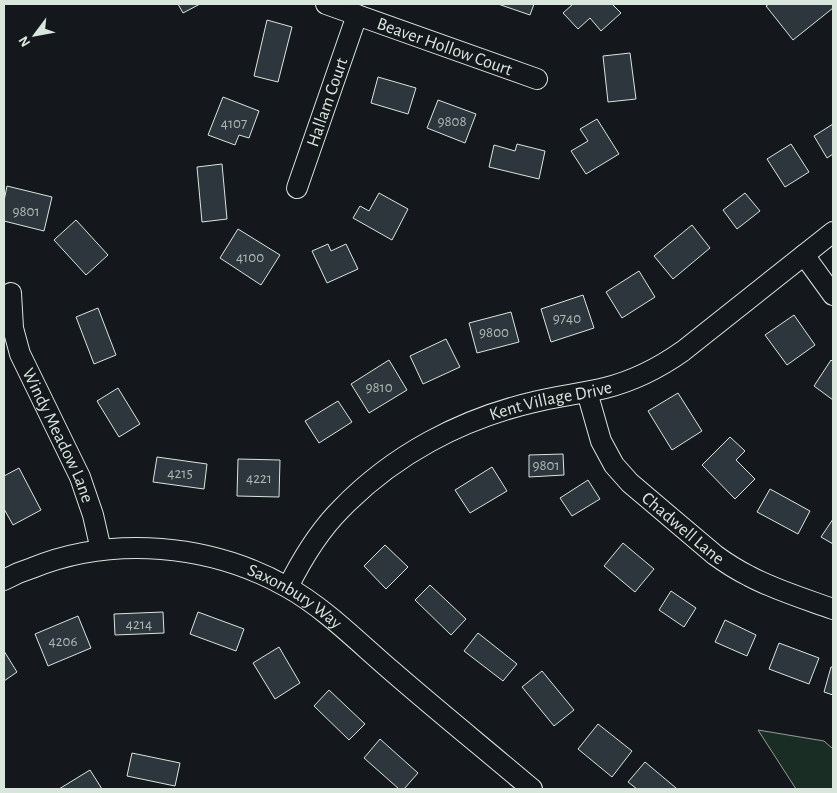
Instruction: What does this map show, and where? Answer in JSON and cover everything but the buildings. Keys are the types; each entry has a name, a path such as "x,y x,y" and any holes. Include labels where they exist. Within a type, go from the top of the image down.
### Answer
{"street":[{"name":"Beaver Hollow Court","path":"326,4 537,79"},
{"name":"Hallam Court","path":"297,188 357,16"},
{"name":"Kent Village Drive","path":"288,587 315,541 340,510 368,482 395,462 437,437 481,418 534,402 622,383 669,361 833,232"},
{"path":"804,255 833,295"},
{"name":"Windy Meadow Lane","path":"11,293 14,328 20,354 80,477 93,515 101,550"},
{"name":"Chadwell Lane","path":"587,392 601,441 607,454 630,483 730,566 766,585 833,609"},
{"name":"Saxonbury Way","path":"4,580 48,561 101,550 127,548 166,549 230,562 288,587 316,605 532,789"}],"green space":[{"path":"758,730 824,741 833,749 833,789 796,789"}]}
